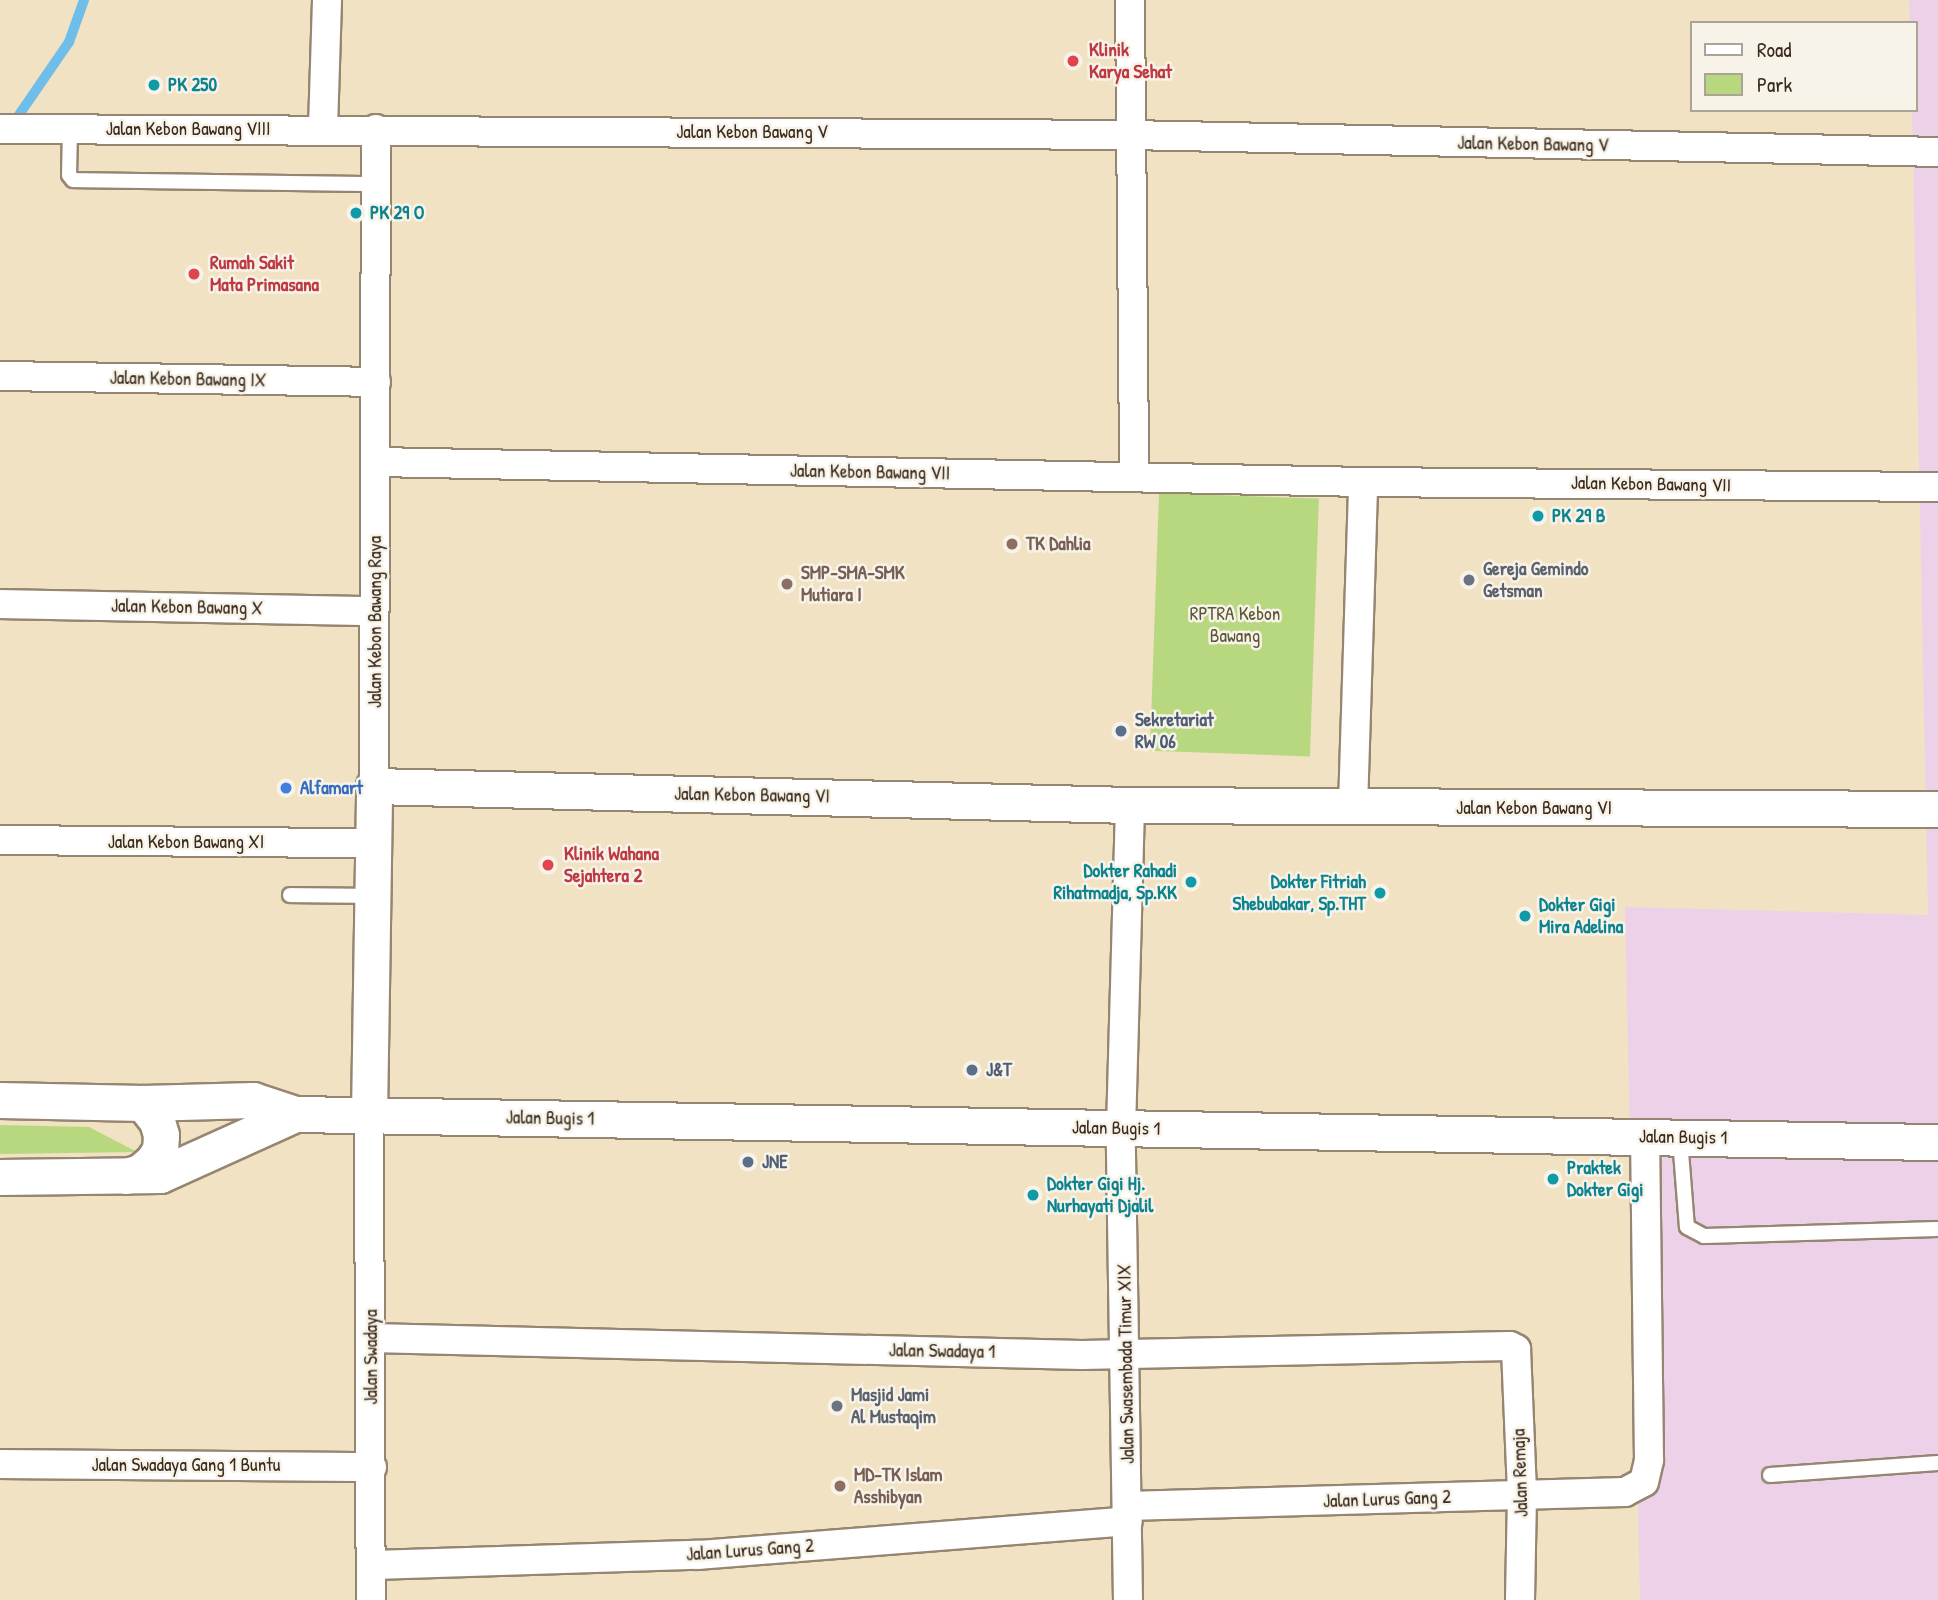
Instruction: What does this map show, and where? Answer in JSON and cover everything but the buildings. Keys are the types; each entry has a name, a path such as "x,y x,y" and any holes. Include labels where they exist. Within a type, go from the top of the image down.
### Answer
{"street":[{"path":"323,128 327,0"},
{"path":"1130,0 1129,135 1134,477"},
{"name":"Jalan Kebon Bawang VIII","path":"0,129 376,129"},
{"name":"Jalan Kebon Bawang V","path":"376,129 1129,135 1938,152"},
{"name":"Jalan Kebon Bawang Raya","path":"369,1115 377,462 376,129"},
{"name":"Jalan Kebon Bawang IX","path":"0,376 376,382"},
{"name":"Jalan Kebon Bawang VII","path":"377,462 1363,482 1938,487"},
{"path":"1353,807 1363,482"},
{"name":"Jalan Kebon Bawang X","path":"0,604 374,611"},
{"name":"Jalan Kebon Bawang VI","path":"374,786 1130,805 1938,809"},
{"path":"1121,1129 1130,805"},
{"name":"Jalan Kebon Bawang XI","path":"0,840 372,843"},
{"name":"Jalan Bugis 1","path":"0,1100 143,1103 253,1100 295,1114 1938,1142"},
{"path":"126,1176 140,1172 152,1162 160,1150 161,1135 157,1121 143,1103"},
{"name":"Jalan Bugis 1","path":"0,1177 160,1175 295,1114"},
{"name":"Jalan Swadaya","path":"369,1115 371,1600"},
{"name":"Jalan Swasembada Timur XIX","path":"1121,1129 1128,1600"},
{"name":"Jalan Lurus Gang 2","path":"372,1565 698,1555 1128,1514 1625,1492 1644,1482 1649,1460 1645,1137"},
{"name":"Jalan Swadaya 1","path":"371,1338 1082,1354 1126,1351 1514,1347"},
{"name":"Jalan Remaja","path":"1514,1347 1522,1495 1521,1600"},
{"name":"Jalan Swadaya Gang 1 Buntu","path":"0,1464 372,1467"}],"lane":[{"path":"58,129 69,176 73,180 376,184"},
{"path":"290,895 372,895"},
{"path":"1680,1138 1687,1227 1704,1236 1938,1229"},
{"path":"1770,1475 1938,1463"}],"shaded area":[{"path":"1909,0 1938,0 1938,1600 1640,1600 1625,907 1928,915 1912,112 1917,112 1917,21 1910,21"}],"green space":[{"name":"RPTRA Kebon Bawang","path":"1159,493 1319,499 1310,756 1150,751"},
{"path":"0,1125 89,1127 137,1152 0,1154"}],"waterway":[{"path":"12,125 69,42 84,0"}],"place":[{"name":"Klinik Karya Sehat","path":"1073,61"},
{"name":"PK 250","path":"154,85"},
{"name":"PK 29 O","path":"356,213"},
{"name":"Rumah Sakit Mata Primasana","path":"194,274"},
{"name":"PK 29 B","path":"1538,516"},
{"name":"TK Dahlia","path":"1012,544"},
{"name":"Gereja Gemindo Getsman","path":"1469,580"},
{"name":"SMP-SMA-SMK Mutiara I","path":"787,584"},
{"name":"Sekretariat RW 06","path":"1121,731"},
{"name":"Alfamart","path":"286,788"},
{"name":"Klinik Wahana Sejahtera 2","path":"548,865"},
{"name":"Dokter Rahadi Rihatmadja, Sp.KK","path":"1191,882"},
{"name":"Dokter Fitriah Shebubakar, Sp.THT","path":"1380,893"},
{"name":"Dokter Gigi Mira Adelina","path":"1525,916"},
{"name":"J&T","path":"972,1070"},
{"name":"JNE","path":"748,1162"},
{"name":"Praktek Dokter Gigi","path":"1553,1179"},
{"name":"Dokter Gigi Hj. Nurhayati Djalil","path":"1033,1195"},
{"name":"Masjid Jami Al Mustaqim","path":"837,1406"},
{"name":"MD-TK Islam Asshibyan","path":"840,1486"}]}
